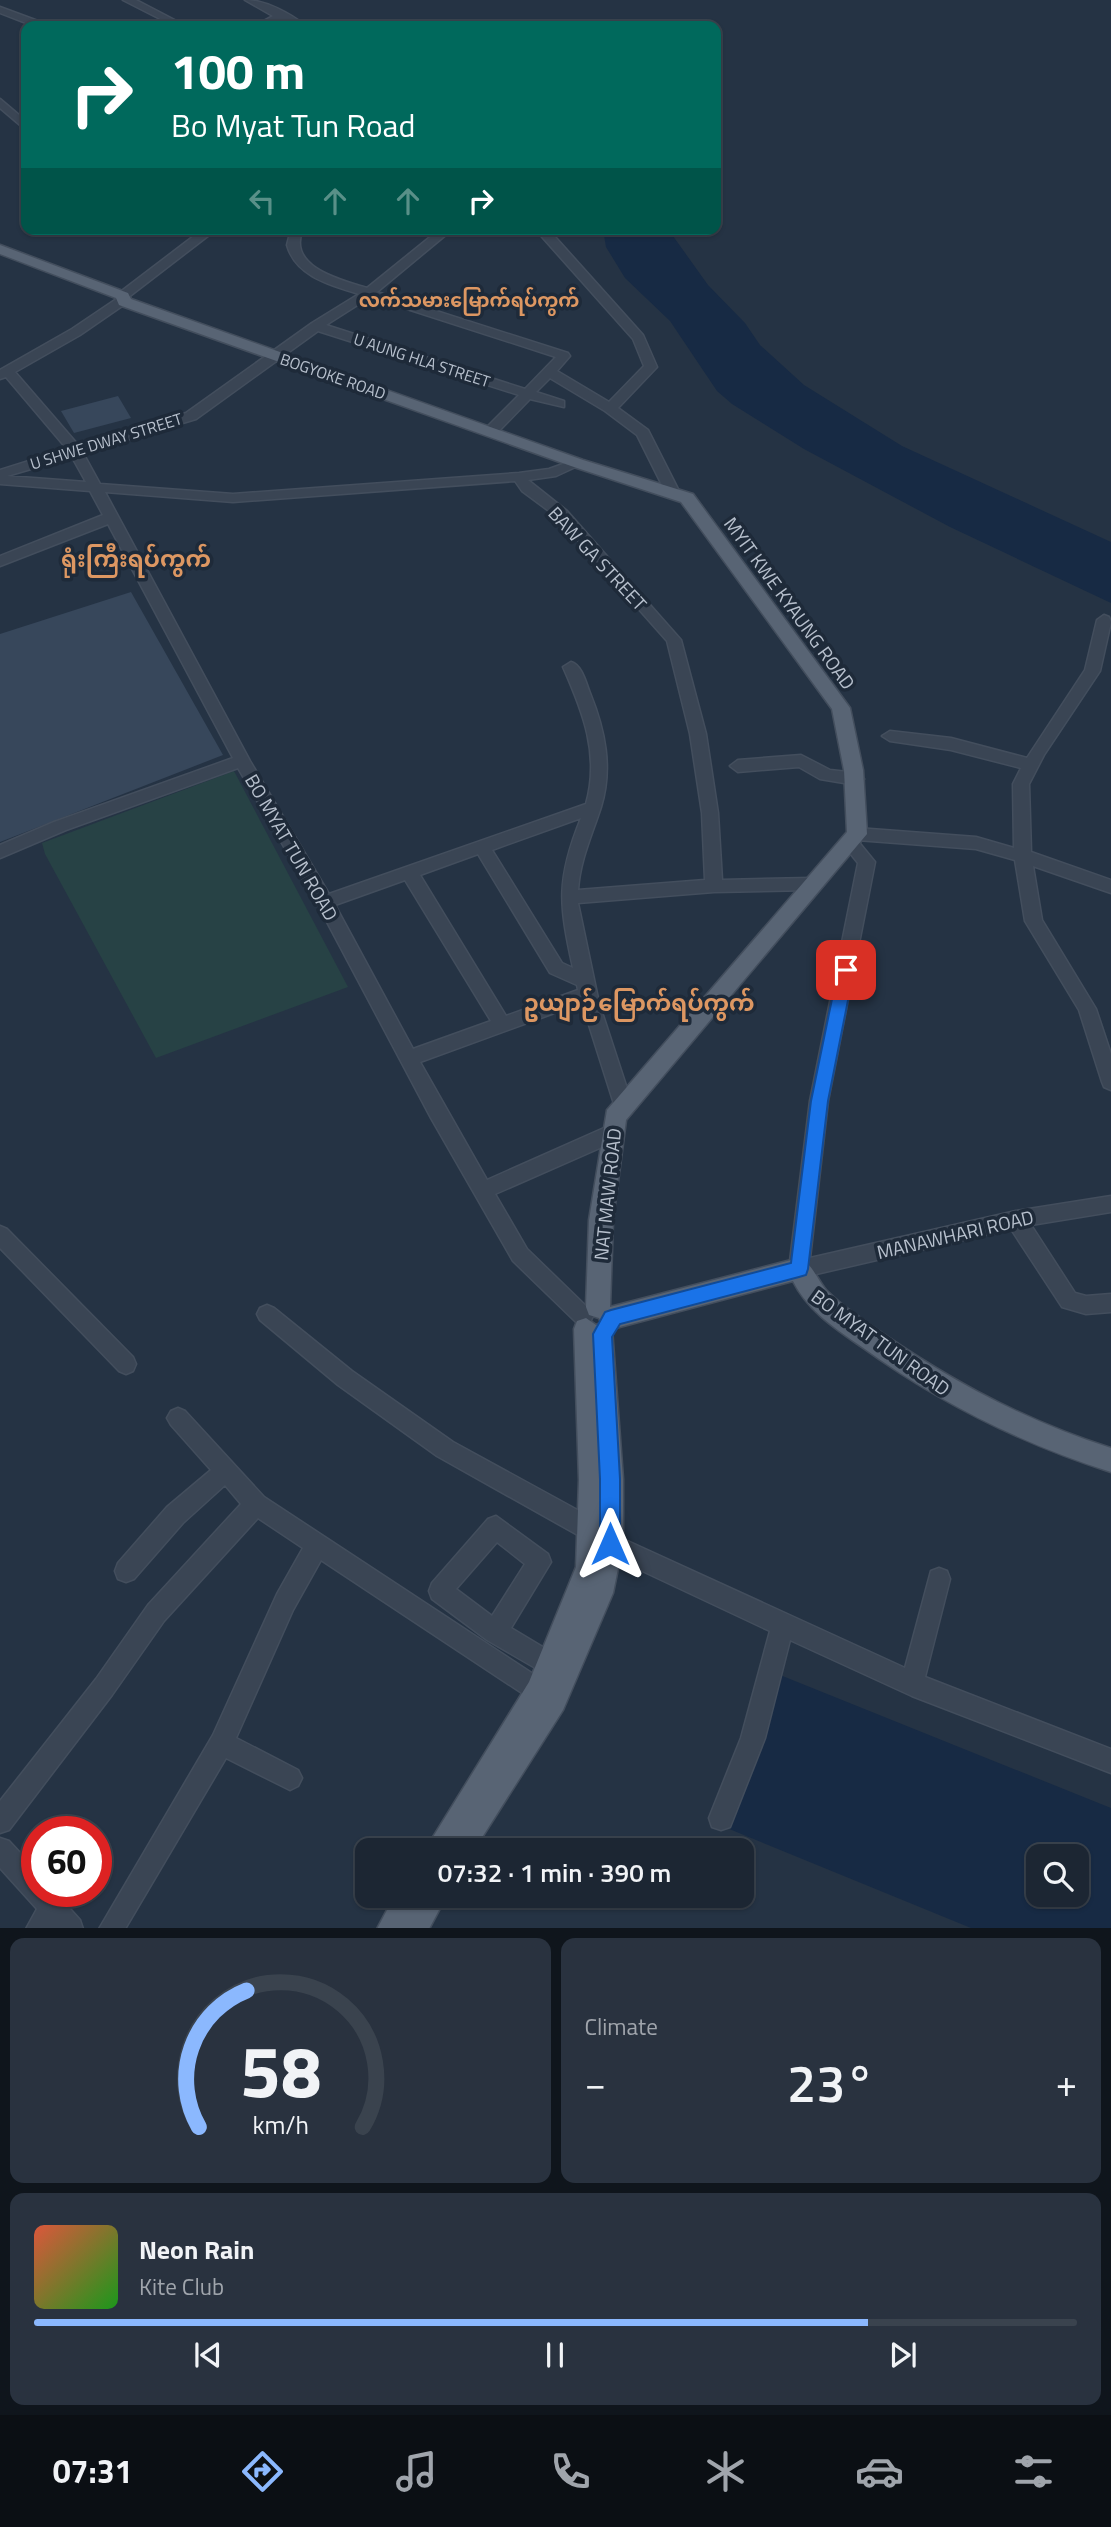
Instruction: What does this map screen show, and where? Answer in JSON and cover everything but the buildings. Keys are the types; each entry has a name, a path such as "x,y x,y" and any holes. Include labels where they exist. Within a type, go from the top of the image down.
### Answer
{"main road":[{"name":"BOGYOKE ROAD","path":"0,249 275,356 674,495"},
{"name":"MYIT KWE KYAUNG ROAD","path":"674,495 687,498 841,708 856,779 853,838"},
{"name":"NAT MAW ROAD","path":"449,1838 546,1696 557,1669 592,1614 601,1537 596,1321 601,1220 615,1117 853,838"},
{"name":"BO MYAT TUN ROAD","path":"596,1321 803,1278 831,1310 946,1392 1042,1439 1111,1460"},
{"name":"NAT MAW ROAD","path":"463,1838 507,1756"},
{"path":"392,1928 404,1908"},
{"path":"412,1928 424,1908"}],"street":[{"path":"128,0 171,21"},
{"path":"141,6 157,0"},
{"path":"250,0 293,21"},
{"path":"0,10 29,21"},
{"path":"270,21 283,15"},
{"path":"0,102 21,113"},
{"path":"0,115 21,113"},
{"path":"4,373 122,298 203,235"},
{"path":"293,235 292,248 309,270 326,279 564,356 490,432"},
{"name":"U SHWE DWAY STREET","path":"0,474 191,416 316,326 368,293 439,235"},
{"path":"546,235 639,338 651,367 610,408"},
{"name":"U AUNG HLA STREET","path":"316,326 559,404"},
{"path":"550,372 610,408 643,433 674,495"},
{"name":"BO MYAT TUN ROAD","path":"4,373 75,450 109,518 151,589 242,761 325,902 520,1255 596,1321"},
{"path":"0,480 233,498 551,474 577,463"},
{"name":"BAW GA STREET","path":"519,477 527,488 562,514 674,640 698,734 710,813 714,886"},
{"path":"0,561 109,518"},
{"path":"1104,620 1092,671 1021,784 1023,856 1034,921 1087,1009 1111,1082"},
{"path":"571,667 591,712 599,743 601,775 592,808 578,842 569,897 585,987 624,1107"},
{"path":"890,736 951,744 1032,765"},
{"path":"0,852 60,826 242,761"},
{"path":"738,766 802,761 827,775 856,779"},
{"path":"325,902 592,808"},
{"path":"853,838 976,843 1023,856 1111,887"},
{"path":"803,1278 819,1101 867,862 853,838"},
{"path":"482,847 556,968 585,987"},
{"path":"409,872 502,1024"},
{"path":"569,897 714,886 812,884"},
{"path":"409,1058 502,1024 585,987"},
{"path":"483,1191 611,1134"},
{"name":"MANAWHARI ROAD","path":"803,1278 1016,1219 1111,1204"},
{"path":"1016,1219 1069,1301 1086,1305 1111,1303"},
{"path":"0,1235 126,1364"},
{"path":"267,1314 345,1378 445,1449 601,1537 782,1627 912,1685 1111,1761"},
{"path":"178,1418 256,1504 546,1696"},
{"path":"126,1571 174,1515 225,1471"},
{"path":"0,1821 156,1613 256,1504"},
{"path":"495,1632 540,1562 496,1527 440,1591 495,1632 557,1669"},
{"path":"111,1928 221,1743 285,1602 318,1544"},
{"path":"912,1685 939,1578"},
{"path":"720,1818 753,1738 782,1627"},
{"path":"221,1743 290,1778"},
{"path":"0,1850 21,1872"},
{"path":"38,1928 41,1907"},
{"path":"53,1907 72,1928"}],"green space":[{"path":"234,771 348,987 156,1058 45,854 42,843"}],"water":[{"path":"604,235 672,235 708,285 745,323 760,345 804,385 902,446 1111,542 1111,603 950,527 804,449 732,404 717,391 670,321 625,278 606,247"},
{"path":"780,1675 1111,1808 1111,1928 971,1928 722,1826"}],"district":[{"name":"လက်သမားမြောက်ရပ်ကွက်","path":"469,299"},
{"name":"ရုံးကြီးရပ်ကွက်","path":"136,558"},
{"name":"ဥယျာဉ်မြောက်ရပ်ကွက်","path":"639,1002"}],"route":[{"path":"610,1544 610,1479 602,1334 611,1325 611,1318 799,1269 819,1101 846,970"}]}
